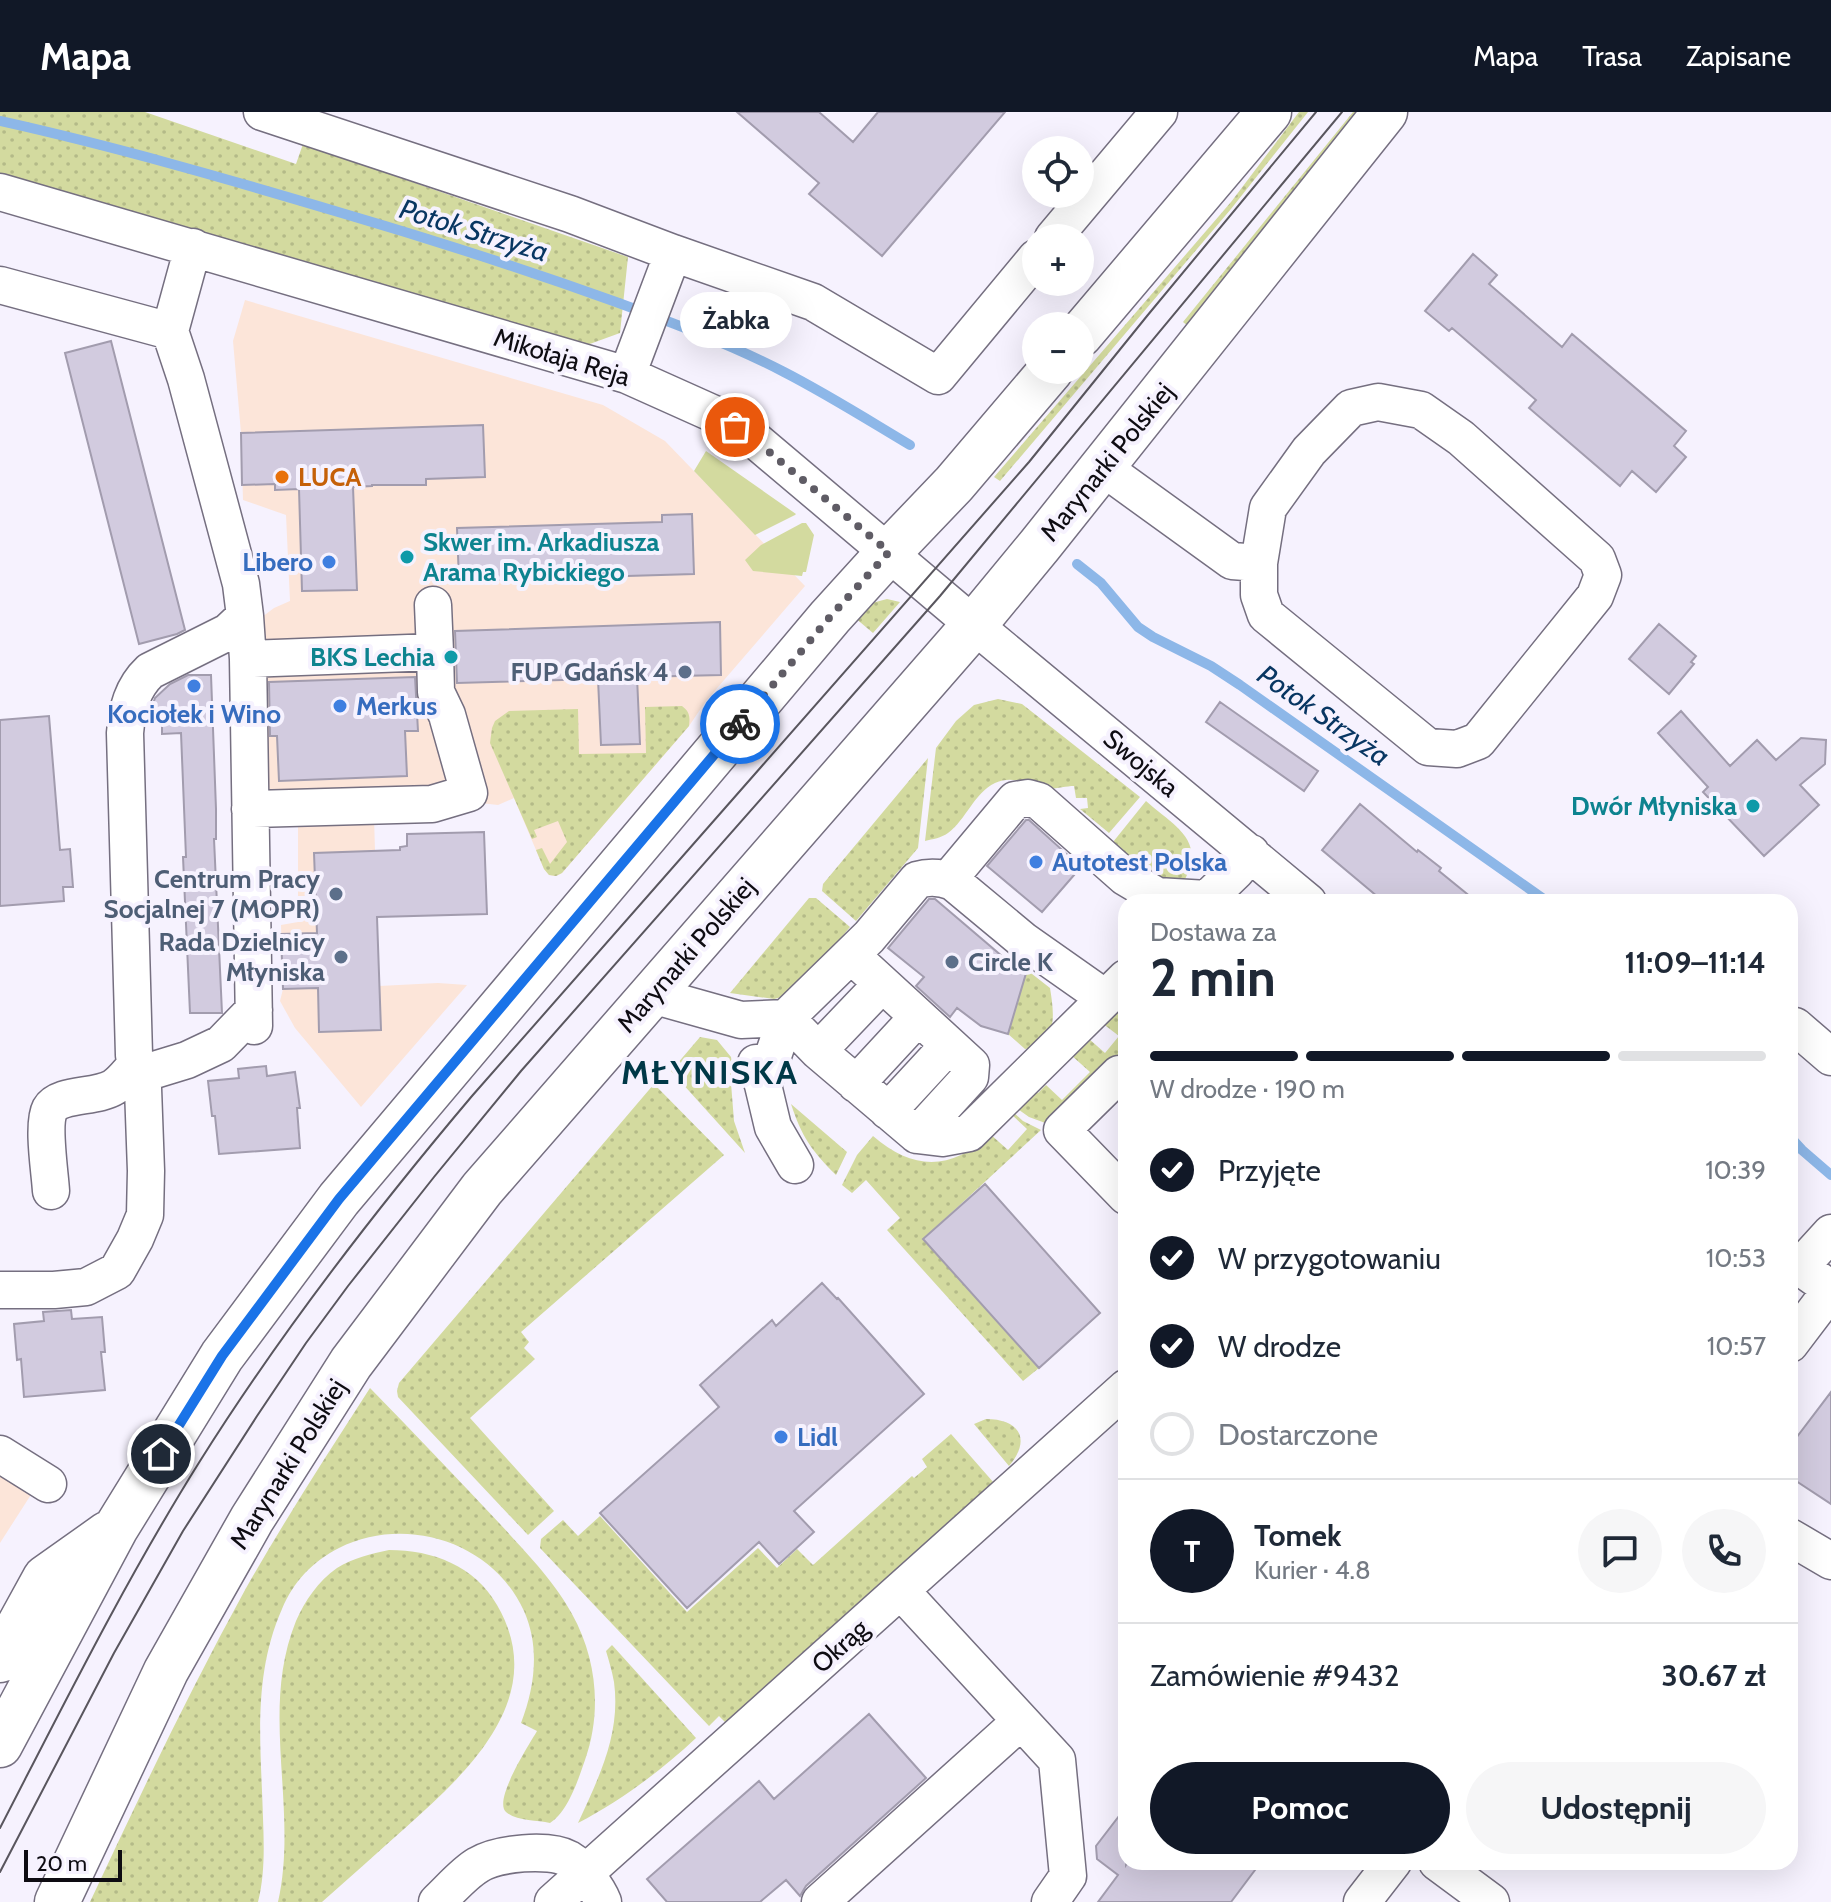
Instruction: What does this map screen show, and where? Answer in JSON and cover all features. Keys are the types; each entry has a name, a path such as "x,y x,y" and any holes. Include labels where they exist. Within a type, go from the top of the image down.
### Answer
{"main road":[{"path":"1094,318 1269,112"},
{"name":"Marynarki Polskiej","path":"60,1895 166,1671 252,1519 351,1363 482,1189 974,625 1385,112"},
{"path":"0,1745 116,1528 222,1356 339,1199 830,617 954,484 1039,384"},
{"path":"0,1660 45,1578 116,1528"}],"street":[{"path":"262,112 570,214 813,302 938,376 1022,275"},
{"path":"1065,224 1159,112"},
{"name":"Mikołaja Reja","path":"0,192 627,375 714,414 755,440 974,625"},
{"path":"51,1191 46,1131 50,1110 59,1101 113,1088 137,1070 187,1060 221,1044 254,1018 245,616 241,584 190,392 170,331 193,247"},
{"path":"627,375 673,253"},
{"path":"0,285 170,331"},
{"path":"1378,402 1421,410 1461,438 1597,559 1603,575 1595,596 1478,741 1457,749 1428,747 1266,615 1259,595 1259,563 1268,508 1309,451 1351,408 1378,402"},
{"path":"1102,467 1232,561 1259,563"},
{"path":"250,809 432,804 469,793 447,715 436,692 433,605"},
{"path":"0,1290 86,1287 117,1271 145,1215 143,1088 134,1055 127,715 133,694 150,671 228,632 245,616"},
{"name":"Swojska","path":"974,625 1299,894"},
{"path":"248,659 435,652"},
{"path":"948,880 1015,800 1028,798 1039,801 1125,877 1154,894"},
{"path":"1212,894 1251,853"},
{"path":"652,995 741,1020 786,1018 818,1051 917,1135 942,1138 969,1133 1116,988 1024,941 953,882 925,877 917,880 869,937 786,1018 763,1085"},
{"path":"851,955 971,1065 970,1077 917,1135"},
{"path":"818,1051 882,984"},
{"path":"856,1084 918,1017"},
{"path":"741,1020 763,1085 773,1127 795,1165"},
{"path":"1798,1029 1831,1057"},
{"path":"888,1111 949,1045"},
{"path":"1118,1081 1062,1130 1118,1188"},
{"path":"1798,1260 1831,1233"},
{"path":"1798,1265 1831,1290 1798,1333"},
{"name":"Okrąg","path":"553,1902 594,1888 901,1591 1118,1395"},
{"path":"0,1454 48,1484"},
{"path":"1798,1542 1831,1561"},
{"path":"901,1591 1057,1760 1068,1876 1050,1902"},
{"path":"820,1902 1021,1721"},
{"path":"437,1902 478,1864 508,1854 544,1853 569,1859 594,1888"},
{"path":"1362,1902 1387,1870"},
{"path":"1448,1870 1491,1902"}],"shaded area":[{"path":"245,300 603,405 665,441 805,586 562,873 549,875 544,869 514,798 498,805 445,799 263,797 258,620 290,601 286,515 243,500 233,341"},
{"path":"374,817 379,986 467,985 361,1107 295,1028 280,1001 283,989 281,925 298,922 298,820"},
{"path":"0,1470 34,1490 0,1543"}],"green space":[{"path":"0,112 145,112 296,164 303,144 628,257 620,333 587,345 0,176"},
{"path":"1299,112 1308,112 1231,209 1094,370 1094,361 1231,202"},
{"path":"1353,112 1362,112 1189,327 1183,322"},
{"path":"1074,384 1082,384 1000,481 994,477"},
{"path":"706,451 796,514 755,535 694,471"},
{"path":"806,523 814,535 806,572 802,576 753,571 745,560 761,545"},
{"path":"887,599 900,602 873,633 854,617 872,603"},
{"path":"998,699 1022,704 1140,797 1109,833 1080,809 1088,808 1087,798 1076,798 1074,786 1047,788 1009,780 988,787 948,833 925,841 936,748 956,721 974,705"},
{"path":"682,706 689,715 689,726 562,873 549,875 536,850 542,848 550,864 567,842 558,821 534,830 537,837 532,839 490,743 495,721 509,711 578,709 579,754 646,753 645,707"},
{"path":"928,758 918,848 856,921 822,891 823,884"},
{"path":"1146,801 1184,835 1192,855 1184,881 1168,887 1109,847"},
{"path":"809,898 816,898 850,927 825,958 805,980 784,996 774,999 730,993"},
{"path":"1027,970 1050,988 1053,1017 1044,1041 1025,1049 1008,1034"},
{"path":"1118,1012 1118,1035 1102,1023"},
{"path":"700,1037 717,1040 731,1057 734,1121 745,1153 671,1071"},
{"path":"1118,1037 1118,1059 1048,1124 1029,1117 1015,1107 1034,1089 1038,1093 1046,1085 1062,1100 1090,1072 1071,1055 1088,1038 1105,1053"},
{"path":"654,1084 724,1155 521,1332 529,1342 524,1348 535,1359 470,1418 554,1511 528,1535 398,1397 399,1383"},
{"path":"791,1104 847,1152 836,1175 808,1142"},
{"path":"1012,1111 1041,1130 923,1239 1039,1368 1023,1381 887,1230 900,1218 866,1180 852,1193 842,1185 857,1155 873,1136 903,1156 918,1161 947,1160 961,1155 990,1134 1008,1150 1027,1129 1012,1115"},
{"path":"370,1388 539,1567 565,1602 580,1631 592,1667 594,1723 585,1760 567,1804 550,1823 515,1817 503,1806 508,1785 537,1731 521,1723 530,1695 534,1653 524,1611 510,1587 491,1567 469,1552 444,1541 418,1535 391,1534 365,1538 330,1553 305,1573 287,1599 272,1635 260,1712 264,1850 258,1902 90,1902 165,1745 245,1590"},
{"path":"986,1419 1007,1423 1018,1432 1020,1447 1009,1466 974,1424"},
{"path":"951,1434 994,1483 726,1723 719,1716 709,1726 540,1548 541,1539 563,1520 578,1536 600,1516 687,1612 758,1548 777,1568 797,1549 813,1565 912,1476 914,1478 927,1467 922,1459"},
{"path":"389,1550 437,1557 465,1570 488,1591 511,1639 514,1671 508,1702 475,1758 453,1783 322,1902 278,1902 284,1832 280,1725 285,1655 296,1621 324,1579 356,1559"},
{"path":"612,1645 696,1738 640,1785 578,1823 611,1737 614,1682 606,1651"}],"building":[{"path":"737,112 819,112 853,142 878,112 1005,112 882,256 809,194 819,183"},
{"path":"1473,254 1497,275 1489,284 1562,347 1572,334 1686,431 1674,446 1686,457 1656,492 1632,471 1620,486 1529,408 1536,400 1452,328 1449,331 1425,311"},
{"path":"111,341 185,630 139,644 65,353"},
{"path":"483,425 485,477 426,479 426,485 353,487 357,590 302,591 299,489 275,490 275,484 242,485 241,433"},
{"path":"692,514 694,574 459,581 457,528 662,522 662,515"},
{"path":"720,622 721,675 637,677 640,744 601,745 598,679 457,683 455,631"},
{"path":"1659,624 1696,656 1691,662 1694,664 1669,694 1629,659"},
{"path":"188,675 211,675 222,1013 190,1013 181,733 162,734 162,721 147,722 155,698 170,684"},
{"name":"Merkus","path":"415,677 418,731 405,731 407,776 279,781 277,736 270,736 269,682"},
{"path":"1220,702 1318,771 1304,791 1206,722"},
{"path":"1681,711 1730,766 1757,740 1776,760 1801,738 1826,740 1825,764 1800,785 1819,805 1764,856 1703,792 1708,787 1658,733"},
{"path":"49,716 60,850 70,849 73,887 63,887 64,901 0,906 0,720"},
{"path":"1360,804 1441,868 1439,871 1467,894 1374,894 1322,850"},
{"name":"Autotest Polska","path":"1026,820 1081,867 1042,912 987,866"},
{"path":"484,832 487,914 377,917 381,1030 319,1032 318,988 283,989 281,934 317,933 314,853 400,850 400,847 407,846 407,834"},
{"name":"Circle K","path":"929,899 935,899 1016,968 1027,970 1008,1034 981,1026 957,1008 950,1017 916,986 924,977 888,948"},
{"path":"266,1066 267,1076 295,1072 300,1108 297,1108 300,1148 219,1154 208,1081 239,1078 238,1069"},
{"path":"985,1184 1100,1313 1039,1368 923,1239"},
{"name":"Lidl","path":"822,1283 924,1394 794,1511 814,1532 779,1564 759,1542 687,1608 600,1513 719,1407 700,1385 772,1320 776,1326"},
{"path":"71,1310 72,1319 102,1317 105,1352 101,1352 105,1390 24,1397 14,1324 44,1321 43,1312"},
{"path":"1831,1392 1831,1504 1798,1482 1798,1435"},
{"path":"869,1714 926,1778 806,1886 800,1896 786,1880 760,1902 667,1902 647,1879 759,1781 774,1799"},
{"path":"1118,1817 1118,1870 1255,1870 1231,1902 1098,1902 1118,1875 1097,1859 1096,1846"}],"waterway":[{"name":"Potok Strzyża","path":"0,121 217,176 482,256 616,302 764,362 910,445"},
{"name":"Potok Strzyża","path":"1077,564 1101,583 1138,627 1240,685 1537,894"},
{"name":"Potok Strzyża","path":"1798,1146 1831,1175"}],"tram line":[{"path":"0,1828 96,1642 200,1461 296,1319 364,1228 472,1096 1029,462 1316,112"},
{"path":"0,1872 114,1653 183,1531 306,1343 348,1286 521,1071 940,596 1342,112"}],"way so far":[{"path":"735,427 755,440 889,552 740,724"}],"place":[{"name":"Żabka","path":"735,427"},
{"name":"LUCA","path":"282,477"},
{"name":"Skwer im. Arkadiusza Arama Rybickiego","path":"407,557"},
{"name":"Libero","path":"329,562"},
{"name":"BKS Lechia","path":"451,657"},
{"name":"FUP Gdańsk 4","path":"685,672"},
{"name":"Kociołek i Wino","path":"194,686"},
{"name":"Merkus","path":"340,706"},
{"name":"Dwór Młyniska","path":"1753,806"},
{"name":"Autotest Polska","path":"1036,862"},
{"name":"Centrum Pracy Socjalnej 7 (MOPR)","path":"336,894"},
{"name":"Rada Dzielnicy Młyniska","path":"341,957"},
{"name":"Circle K","path":"952,962"},
{"name":"Lidl","path":"781,1437"}],"district":[{"name":"MŁYNISKA","path":"710,1072"}],"route":[{"path":"161,1454 222,1356 339,1199 740,724"}]}
